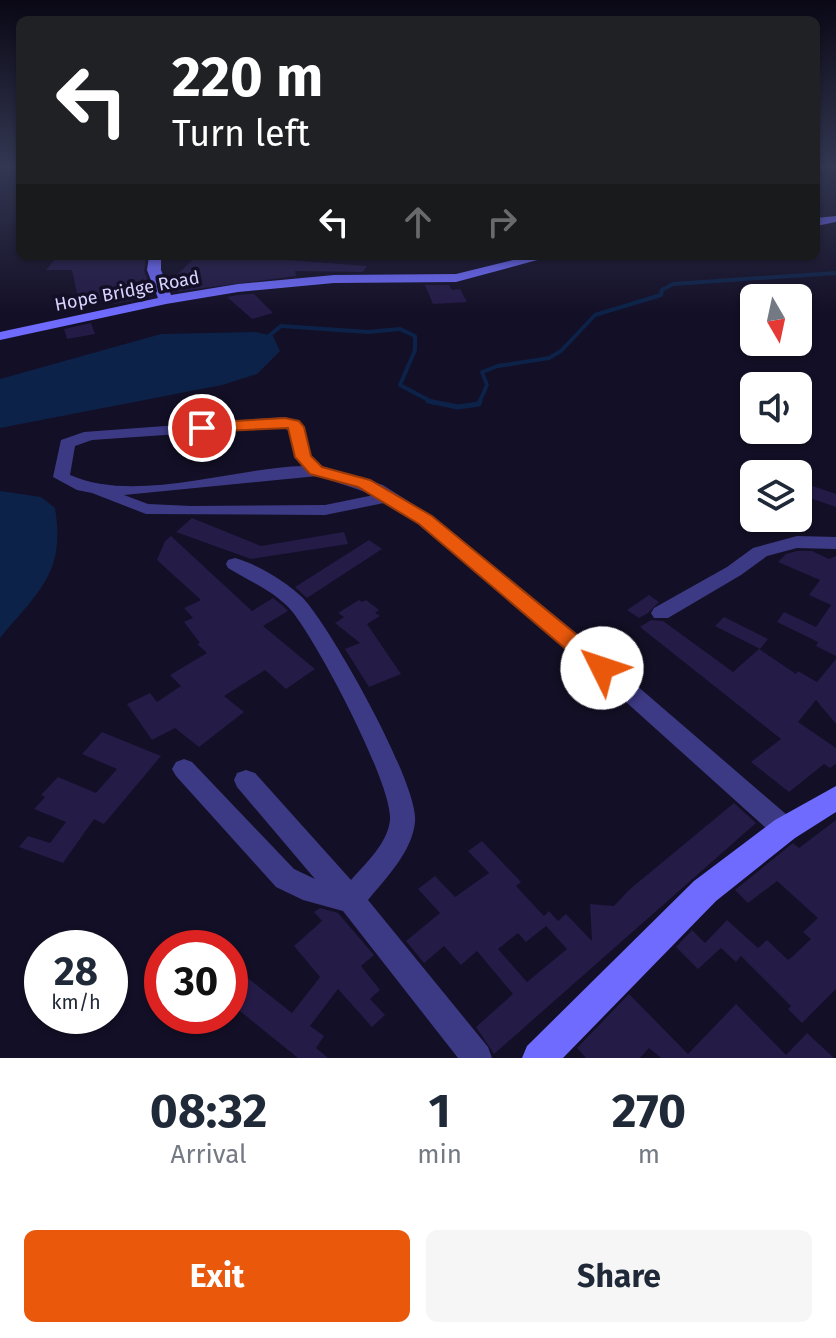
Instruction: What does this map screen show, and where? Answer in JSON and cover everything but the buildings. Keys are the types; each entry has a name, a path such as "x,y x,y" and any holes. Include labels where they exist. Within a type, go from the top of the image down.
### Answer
{"main road":[{"path":"155,260 154,270 166,300"},
{"name":"Hope Bridge Road","path":"0,336 166,300 299,281 456,278 530,260"},
{"path":"539,1058 705,891 785,829 832,807"}],"street":[{"path":"316,471 303,457 298,430 285,422 90,435 67,443 61,477 67,483 125,491 316,471 364,484 426,520 534,608 785,829"},
{"path":"92,488 123,503 146,509 191,511 325,510 389,497"},
{"path":"661,613 734,571 760,552 797,542 836,543"},
{"path":"235,564 295,601 306,613 388,770 404,817 395,843 351,900"},
{"path":"184,769 285,878 303,888 351,900"},
{"path":"246,780 351,900 477,1058"}],"water":[{"path":"256,332 273,336 280,351 257,374 222,385 0,428 0,379 161,334"},
{"path":"0,491 41,497 55,508 57,530 56,549 46,580 0,638"}],"waterway":[{"path":"479,403 487,385 482,372 498,366 549,358 561,351 595,315 661,295 662,290 673,284 836,273"},
{"path":"265,339 281,326 368,332 400,329 415,336 415,350 400,385 432,402"},
{"path":"432,402 458,407 479,404 480,401"}],"route":[{"path":"202,428 285,422 294,425 298,430 303,457 316,471 333,473 364,484 426,520 602,668"}]}
